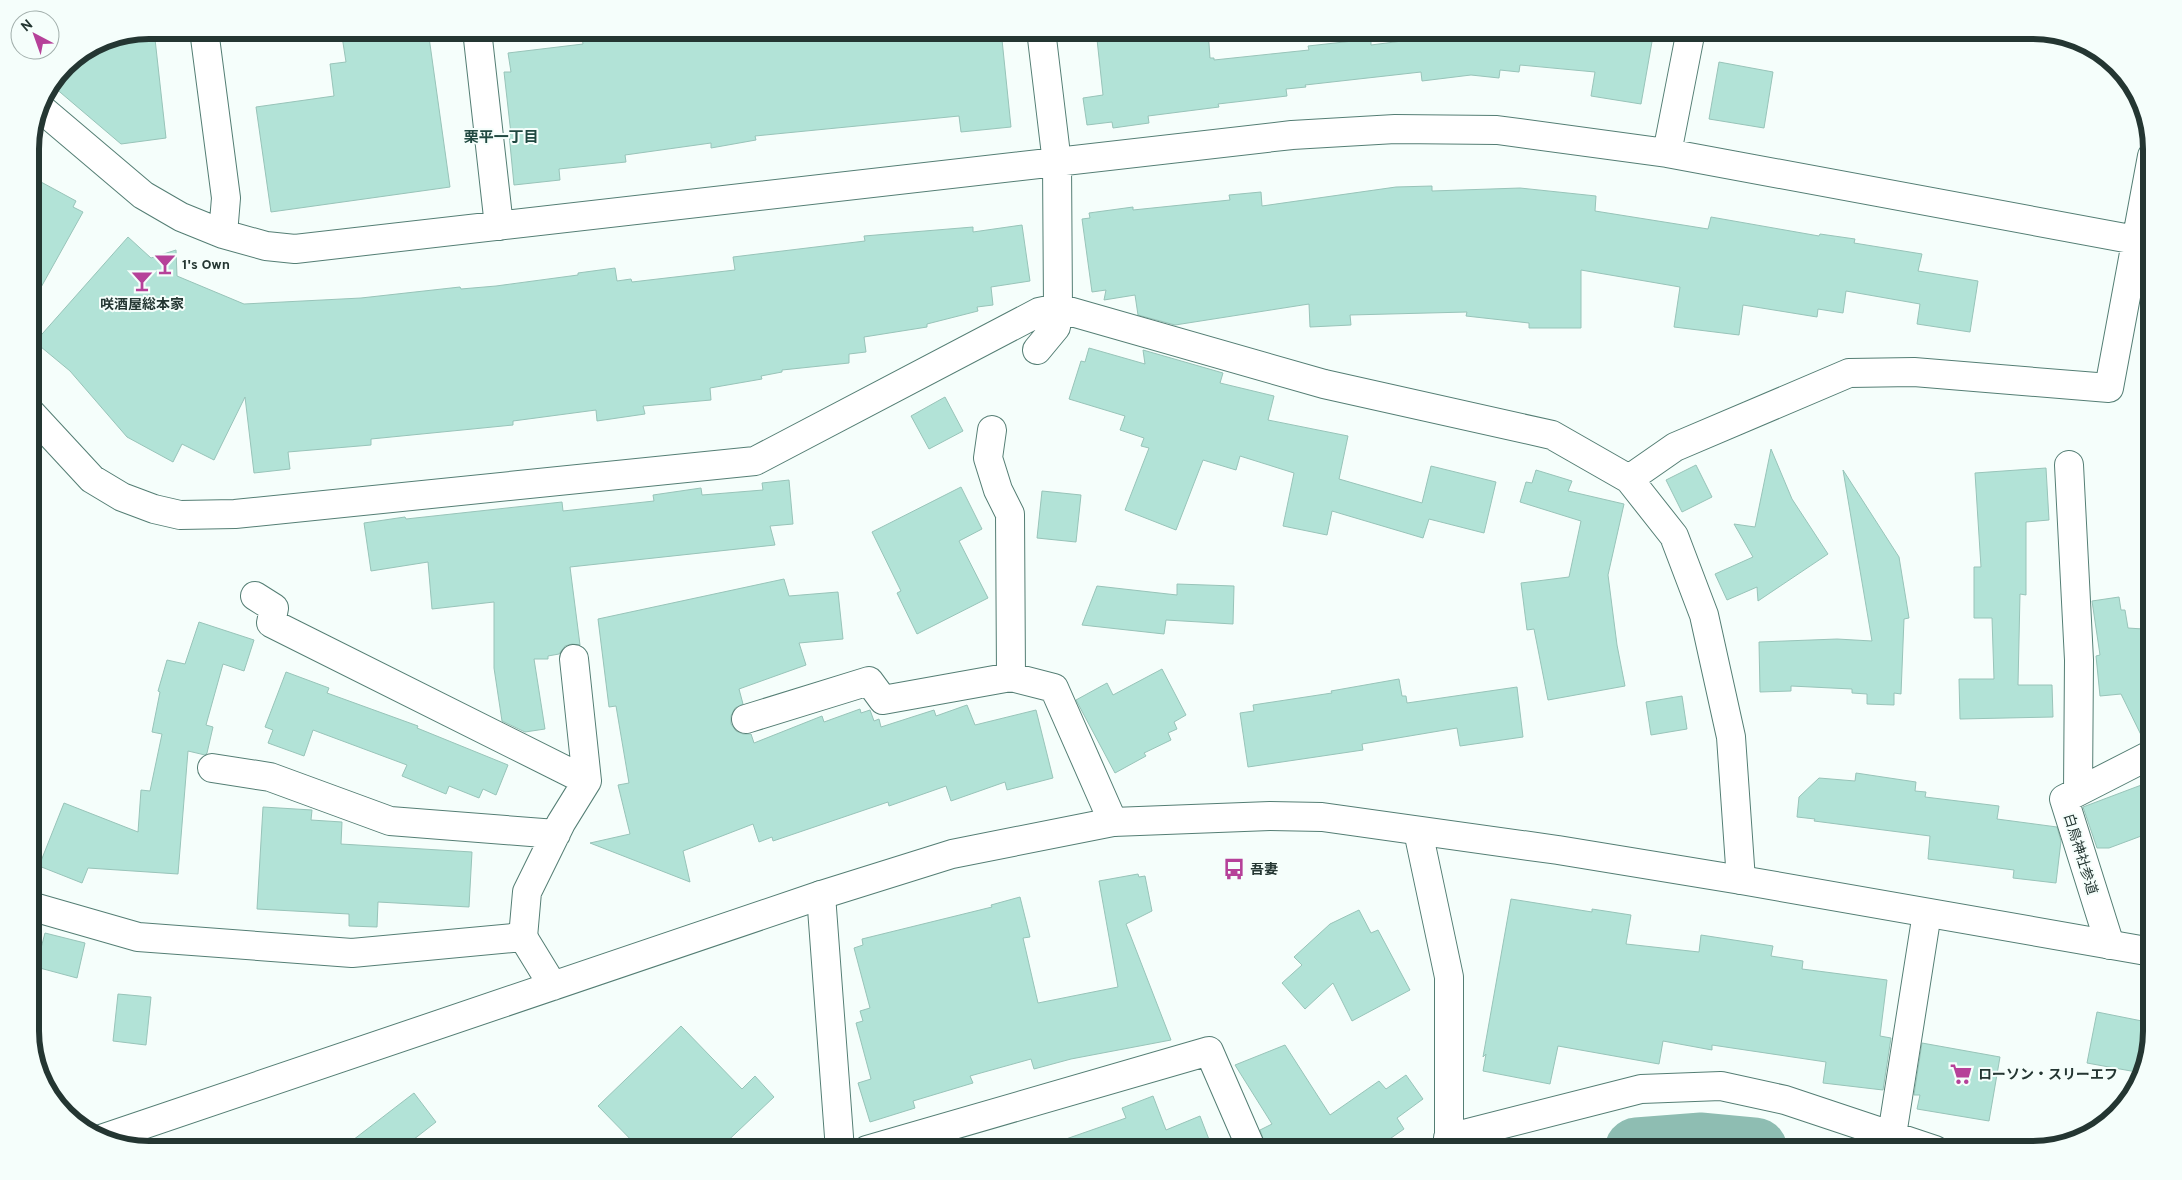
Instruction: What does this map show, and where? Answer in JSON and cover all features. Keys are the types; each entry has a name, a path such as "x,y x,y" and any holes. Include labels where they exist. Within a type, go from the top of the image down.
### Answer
{"street":[{"path":"205,39 226,198 223,234"},
{"path":"478,39 499,226"},
{"path":"1037,350 1056,327 1058,308 1057,163 1042,39"},
{"path":"1667,153 1688,39"},
{"path":"45,112 143,195 181,217 223,234 266,246 295,249 1292,135 1395,129 1497,130 1667,153 2143,242"},
{"path":"1629,479 1675,447 1849,374 1914,372 2109,388 2143,246"},
{"path":"39,422 92,479 122,498 154,509 180,515 235,514 755,461 1039,312 1058,308 1324,384 1552,435 1629,479 1674,536 1704,615 1731,737 1741,880"},
{"path":"992,430 988,458 998,490 1010,514 1011,676"},
{"path":"2069,465 2079,660 2078,790"},
{"path":"255,596 274,608 271,623 587,781"},
{"path":"553,986 524,936 527,892 556,834 587,781 574,659"},
{"path":"746,720 869,681 883,700 1011,676 1054,688 1113,822"},
{"name":"白鳥神社参道","path":"2110,945 2064,799 2078,790 2143,758"},
{"path":"212,768 270,778 390,821 556,834"},
{"path":"113,1135 821,894 952,854 1113,822 1270,816 1313,817 1418,830 1741,880 2143,950"},
{"path":"1418,830 1449,977 1449,1141"},
{"path":"821,894 839,1141"},
{"path":"39,909 138,937 352,953 524,936"},
{"path":"1892,1135 1928,913"},
{"path":"899,1141 1209,1051 1248,1141"},
{"path":"1459,1141 1641,1089 1721,1086 1785,1100 1909,1141"}],"building":[{"path":"155,39 166,138 121,144 56,89 71,71 100,50 127,41"},
{"path":"342,39 429,39 450,187 271,212 256,107 334,96 330,64 346,62"},
{"path":"582,39 1002,39 1011,127 961,132 959,116 755,136 756,140 711,148 711,143 625,155 626,162 559,169 560,180 514,185 509,134 511,134 504,72 511,72 508,53 583,44"},
{"path":"1097,39 1209,39 1210,58 1214,58 1214,60 1309,50 1308,46 1371,39 1371,45 1418,39 1652,39 1641,104 1591,96 1595,72 1520,65 1519,72 1500,70 1499,78 1471,75 1422,81 1421,72 1305,85 1306,87 1286,89 1287,96 1218,104 1219,107 1148,116 1149,123 1113,128 1112,122 1087,125 1083,98 1103,95"},
{"path":"1719,62 1773,72 1764,128 1709,119"},
{"path":"39,181 76,201 73,207 83,212 39,291"},
{"path":"1432,186 1432,191 1520,188 1596,196 1595,211 1708,229 1711,217 1819,236 1820,234 1855,239 1854,243 1922,254 1918,271 1978,281 1970,332 1917,324 1920,304 1846,291 1843,313 1818,309 1817,317 1743,305 1739,335 1674,327 1680,287 1581,270 1581,328 1529,328 1529,323 1466,316 1467,312 1350,315 1351,325 1310,327 1309,304 1175,325 1138,315 1135,295 1104,300 1106,290 1092,292 1082,219 1090,218 1089,213 1133,207 1133,210 1230,200 1229,195 1261,192 1262,206 1396,187"},
{"path":"1022,225 1030,281 991,287 993,305 977,307 978,311 927,324 927,327 864,337 866,352 849,354 849,363 782,370 782,372 761,376 762,379 710,388 711,400 643,406 645,414 597,421 596,410 513,421 513,425 371,439 371,445 288,452 290,469 254,473 245,397 214,460 182,444 173,462 127,437 70,371 39,345 39,337 128,237 151,258 176,250 177,276 244,304 361,298 460,287 461,289 496,286 615,268 617,281 631,279 632,282 735,270 733,257 865,241 864,236 973,227 973,232"},
{"path":"1089,348 1145,364 1143,350 1223,373 1220,383 1274,396 1268,420 1348,436 1339,479 1422,503 1431,466 1496,482 1484,533 1429,519 1423,538 1332,511 1327,535 1283,526 1294,473 1240,456 1236,470 1203,460 1176,530 1125,510 1149,448 1141,446 1144,438 1120,430 1125,416 1069,399 1081,361 1085,362"},
{"path":"945,397 963,431 929,449 911,416"},
{"path":"1771,449 1792,499 1828,554 1758,601 1757,587 1727,600 1715,574 1753,557 1734,524 1755,527"},
{"path":"1696,465 1712,497 1682,512 1666,480"},
{"path":"2046,468 2049,520 2026,522 2026,595 2020,594 2018,685 2052,685 2053,717 1960,719 1959,679 1994,679 1992,618 1974,618 1974,567 1981,567 1975,473"},
{"path":"1536,470 1572,481 1568,491 1624,504 1608,575 1617,645 1625,686 1548,700 1534,629 1527,630 1521,583 1569,577 1581,521 1520,502 1526,482 1532,483"},
{"path":"1843,470 1899,557 1909,618 1904,619 1901,694 1894,693 1894,705 1867,704 1867,694 1852,693 1852,689 1791,686 1791,691 1760,692 1759,642 1837,639 1872,641"},
{"path":"789,480 793,524 770,526 775,545 570,567 580,645 572,644 565,646 559,654 548,656 548,659 534,659 545,729 525,732 502,721 494,668 494,602 432,609 428,562 371,571 364,523 405,517 406,519 562,502 563,511 654,501 653,495 701,488 702,495 763,490 762,483"},
{"path":"961,487 982,529 959,541 988,598 917,634 897,593 901,591 872,532"},
{"path":"1042,491 1081,495 1076,542 1037,538"},
{"path":"784,579 789,596 838,592 843,639 799,643 806,665 739,689 743,704 735,708 731,716 731,724 736,731 743,734 751,734 754,743 822,716 824,722 860,709 861,713 870,710 874,721 879,719 881,727 934,710 936,716 967,705 975,725 1036,710 1053,778 1007,790 1005,782 951,801 946,786 889,806 888,802 773,841 772,837 759,842 753,824 683,851 690,882 590,843 630,834 618,785 629,783 616,706 609,707 598,619"},
{"path":"1177,584 1234,586 1233,624 1166,620 1164,634 1082,625 1097,586 1177,595"},
{"path":"2119,597 2121,610 2125,610 2128,628 2143,629 2143,739 2121,694 2100,696 2096,656 2100,655 2092,601"},
{"path":"199,622 254,640 244,671 223,664 206,725 213,727 207,753 205,755 188,751 178,874 88,868 82,883 39,866 64,803 138,832 141,790 150,791 162,734 152,732 160,692 158,691 167,660 185,664"},
{"path":"1162,669 1186,715 1174,722 1177,729 1168,733 1171,740 1144,753 1146,756 1115,773 1076,700 1107,683 1113,695"},
{"path":"286,672 329,688 327,693 418,726 417,728 508,765 496,795 483,789 479,798 449,786 446,794 402,776 407,765 313,730 304,756 268,743 273,730 265,727"},
{"path":"1399,679 1402,696 1406,696 1407,703 1517,687 1523,737 1460,746 1457,728 1362,744 1363,750 1248,767 1240,713 1254,711 1253,705 1332,693 1331,691"},
{"path":"1682,696 1687,729 1651,735 1646,702"},
{"path":"1856,773 1916,782 1915,791 1926,792 1925,797 1999,806 1997,819 2057,827 2061,841 2056,883 2013,878 2014,870 1928,859 1930,836 1814,821 1815,819 1797,817 1799,797 1819,778 1855,781"},
{"path":"2143,784 2143,835 2109,848 2097,848 2083,807"},
{"path":"263,807 312,810 311,820 342,822 341,844 472,852 469,907 378,902 377,927 349,926 349,914 257,909"},
{"path":"1138,874 1139,877 1145,876 1152,911 1126,924 1171,1040 1071,1059 1034,1069 1031,1059 970,1076 973,1083 913,1101 915,1108 870,1122 858,1083 871,1079 856,1023 863,1021 860,1011 870,1008 854,948 863,945 862,939 992,907 991,905 1020,897 1030,937 1023,938 1038,1003 1118,987 1099,881"},
{"path":"1511,899 1592,912 1592,909 1631,915 1626,944 1699,952 1701,935 1773,946 1771,956 1803,961 1802,969 1887,980 1880,1036 1891,1038 1883,1090 1823,1083 1826,1062 1712,1045 1712,1050 1663,1041 1659,1064 1558,1046 1550,1084 1483,1071 1486,1054 1483,1057"},
{"path":"1359,910 1371,933 1378,930 1410,990 1352,1021 1333,983 1305,1009 1282,983 1302,965 1294,957 1330,924"},
{"path":"45,933 85,943 77,978 39,968 39,956"},
{"path":"118,994 151,997 146,1045 113,1041"},
{"path":"2097,1012 2143,1021 2142,1045 2135,1072 2087,1063"},
{"path":"681,1026 742,1089 755,1076 774,1097 728,1141 632,1141 598,1106"},
{"path":"1922,1043 2000,1057 1989,1121 1917,1109 1920,1095 1914,1095"},
{"path":"1285,1045 1330,1115 1379,1081 1386,1089 1406,1075 1423,1099 1397,1118 1404,1129 1387,1141 1264,1141 1260,1130 1272,1124 1235,1065"},
{"path":"414,1093 436,1122 412,1141 352,1141"},
{"path":"1153,1096 1166,1130 1200,1116 1210,1141 1060,1141 1126,1118 1122,1108"}],"place":[{"name":"1's Own","path":"165,264"},
{"name":"咲酒屋総本家","path":"142,281"},
{"name":"吾妻","path":"1234,869"},
{"name":"ローソン・スリーエフ","path":"1961,1074"}],"district":[{"name":"栗平一丁目","path":"501,137"}]}
